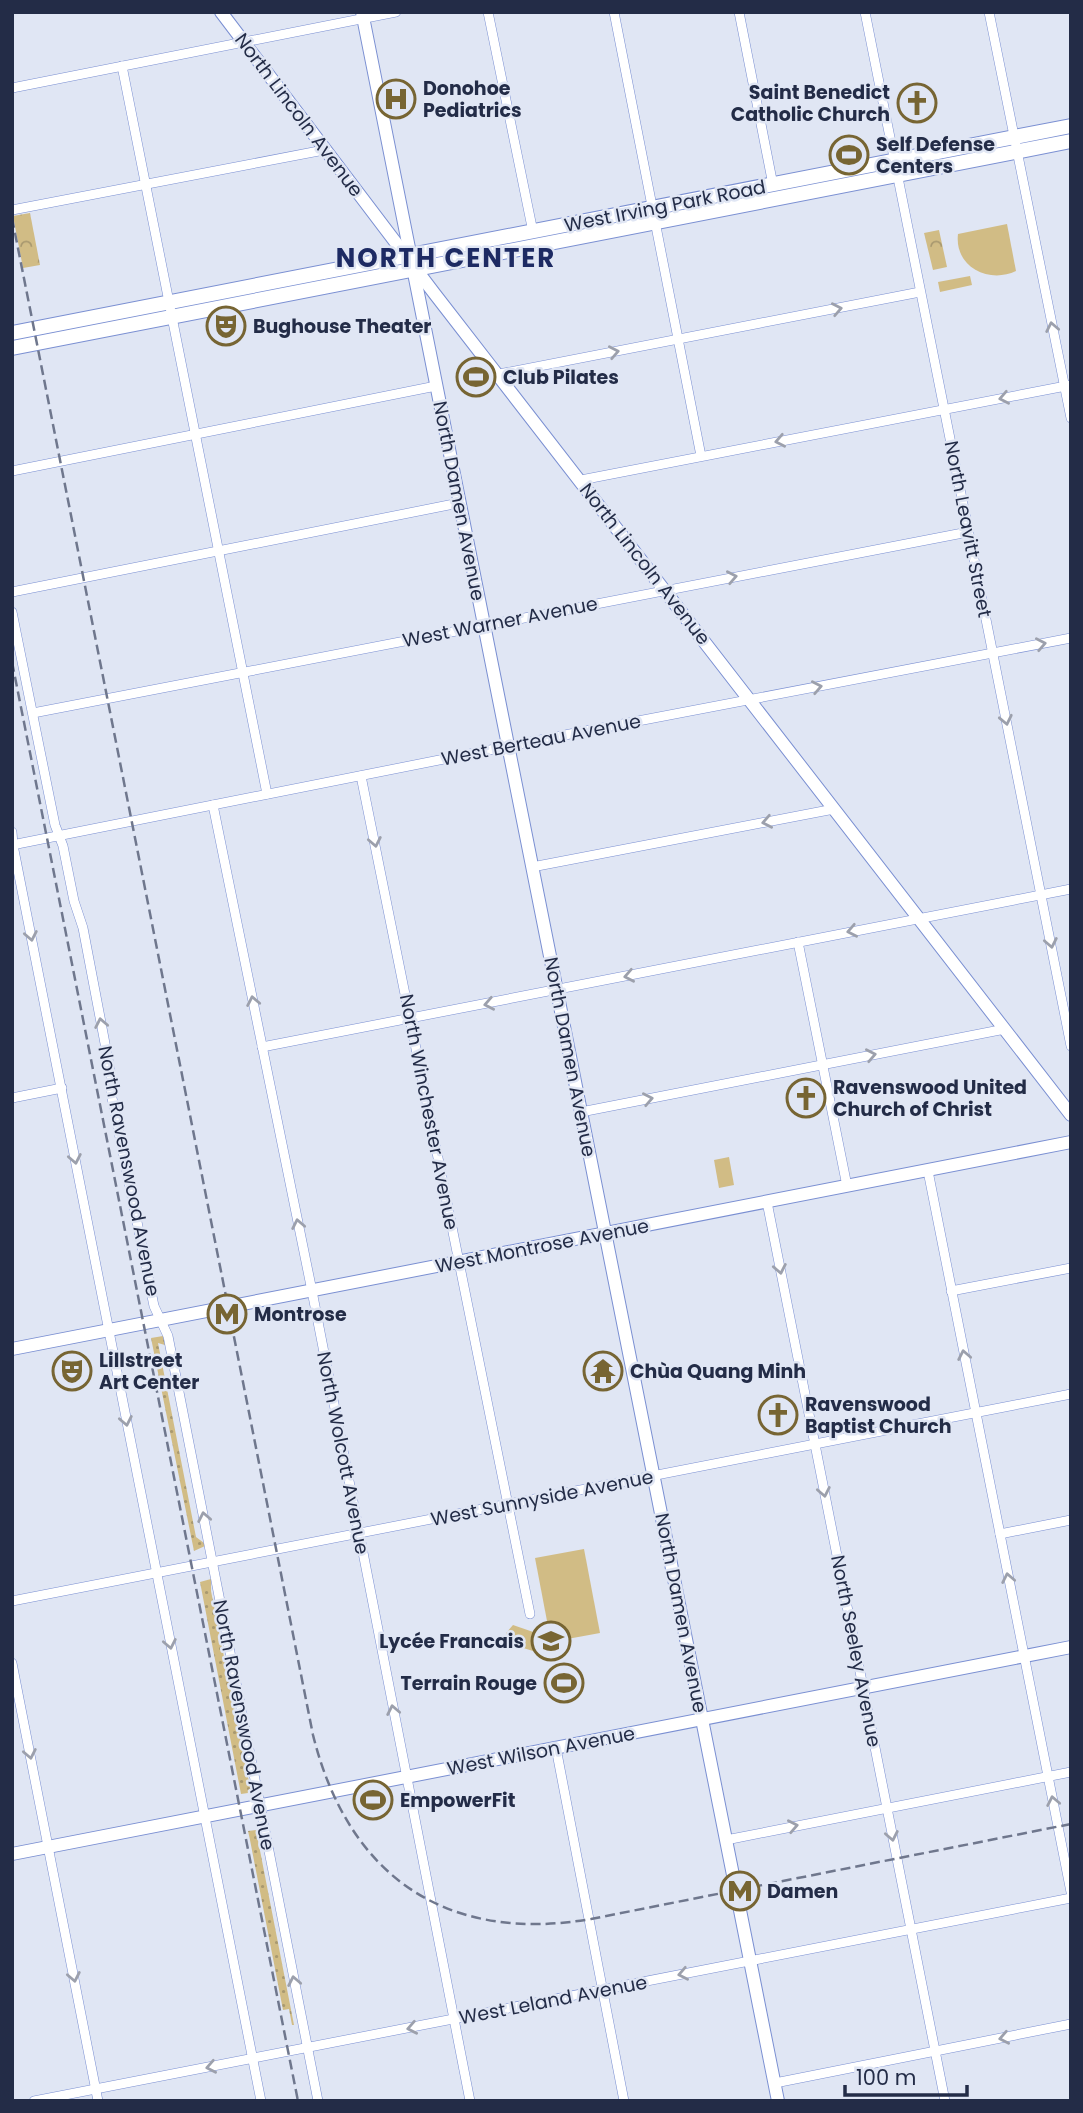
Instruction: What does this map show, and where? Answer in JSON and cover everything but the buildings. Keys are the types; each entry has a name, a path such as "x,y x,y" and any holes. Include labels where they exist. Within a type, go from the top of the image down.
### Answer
{"main road":[{"name":"North Lincoln Avenue","path":"221,12 324,150 412,260 1071,1115"},
{"name":"North Damen Avenue","path":"363,15 778,2101"},
{"name":"West Irving Park Road","path":"12,348 170,309 1016,144 1071,126"},
{"name":"West Irving Park Road","path":"1016,144 1071,141"},
{"name":"West Irving Park Road","path":"412,260 533,232 654,215 773,185 895,168"},
{"name":"West Irving Park Road","path":"12,333 170,309"},
{"name":"West Montrose Avenue","path":"12,1349 1071,1143"},
{"name":"West Wilson Avenue","path":"12,1854 1071,1647"}],"street":[{"path":"12,88 363,15 396,12"},
{"path":"488,12 533,232"},
{"path":"614,12 701,456"},
{"path":"739,12 773,185"},
{"name":"North Leavitt Street","path":"864,12 1071,1046"},
{"path":"989,12 1068,385 1071,418"},
{"path":"122,66 267,794"},
{"path":"12,210 324,150"},
{"path":"499,374 920,292"},
{"path":"581,480 1068,385"},
{"path":"12,471 436,386"},
{"path":"12,592 459,503"},
{"name":"West Warner Avenue","path":"33,713 968,532"},
{"name":"North Ravenswood Avenue","path":"12,612 55,825 83,928 111,1074 111,1093 154,1306 168,1336 318,2101"},
{"name":"West Berteau Avenue","path":"13,845 1071,638"},
{"name":"North Winchester Avenue","path":"361,776 530,1614"},
{"name":"North Wolcott Avenue","path":"213,805 312,1291 470,2101"},
{"path":"532,867 834,808"},
{"path":"12,832 261,2101"},
{"path":"262,1047 1071,889"},
{"path":"798,942 847,1186"},
{"path":"581,1112 1005,1029"},
{"path":"12,1098 62,1088"},
{"path":"928,1171 1071,1892"},
{"name":"North Seeley Avenue","path":"766,1202 945,2101"},
{"path":"951,1291 1071,1268"},
{"name":"West Sunnyside Avenue","path":"12,1601 1071,1394"},
{"path":"1000,1534 1071,1520"},
{"path":"12,1663 98,2101"},
{"path":"556,1748 624,2101"},
{"path":"726,1840 1071,1772"},
{"name":"West Leland Avenue","path":"34,2101 1071,1898"},
{"path":"775,2083 1071,2024"}],"green space":[{"path":"30,213 40,265 23,268 13,216"},
{"path":"1007,224 1016,271 985,274 967,264 958,246 958,234"},
{"path":"939,230 947,267 933,270 924,233"},
{"path":"970,276 972,285 940,292 938,282"},
{"path":"729,1157 734,1185 719,1188 714,1160"},
{"path":"163,1336 165,1345 158,1343 196,1537 205,1546 194,1551 151,1338"},
{"path":"584,1549 600,1633 551,1642 535,1558"},
{"path":"211,1579 211,1591 248,1778 255,1792 241,1794 200,1582"},
{"path":"513,1625 539,1634 539,1644 533,1651 507,1643 506,1633"},
{"name":"Terrain Rouge","path":"577,1674 579,1687 551,1693 548,1680"},
{"path":"256,1830 294,2025 289,2009 283,2010 248,1831"}],"railway":[{"path":"12,218 313,1735 329,1784 351,1827 378,1862 411,1889 449,1909 491,1921 539,1924 591,1919 1071,1824"},
{"path":"12,662 298,2101"}],"place":[{"name":"Donohoe Pediatrics","path":"396,99"},
{"name":"Saint Benedict Catholic Church","path":"917,103"},
{"name":"Self Defense Centers","path":"849,155"},
{"name":"Bughouse Theater","path":"226,326"},
{"name":"Club Pilates","path":"476,377"},
{"name":"Ravenswood United Church of Christ","path":"806,1098"},
{"name":"Montrose","path":"227,1314"},
{"name":"Lillstreet Art Center","path":"72,1371"},
{"name":"Chùa Quang Minh","path":"603,1371"},
{"name":"Ravenswood Baptist Church","path":"778,1415"},
{"name":"Lycée Francais","path":"551,1641"},
{"name":"Terrain Rouge","path":"564,1683"},
{"name":"EmpowerFit","path":"373,1800"},
{"name":"Damen","path":"740,1891"}],"district":[{"name":"NORTH CENTER","path":"446,258"}]}
